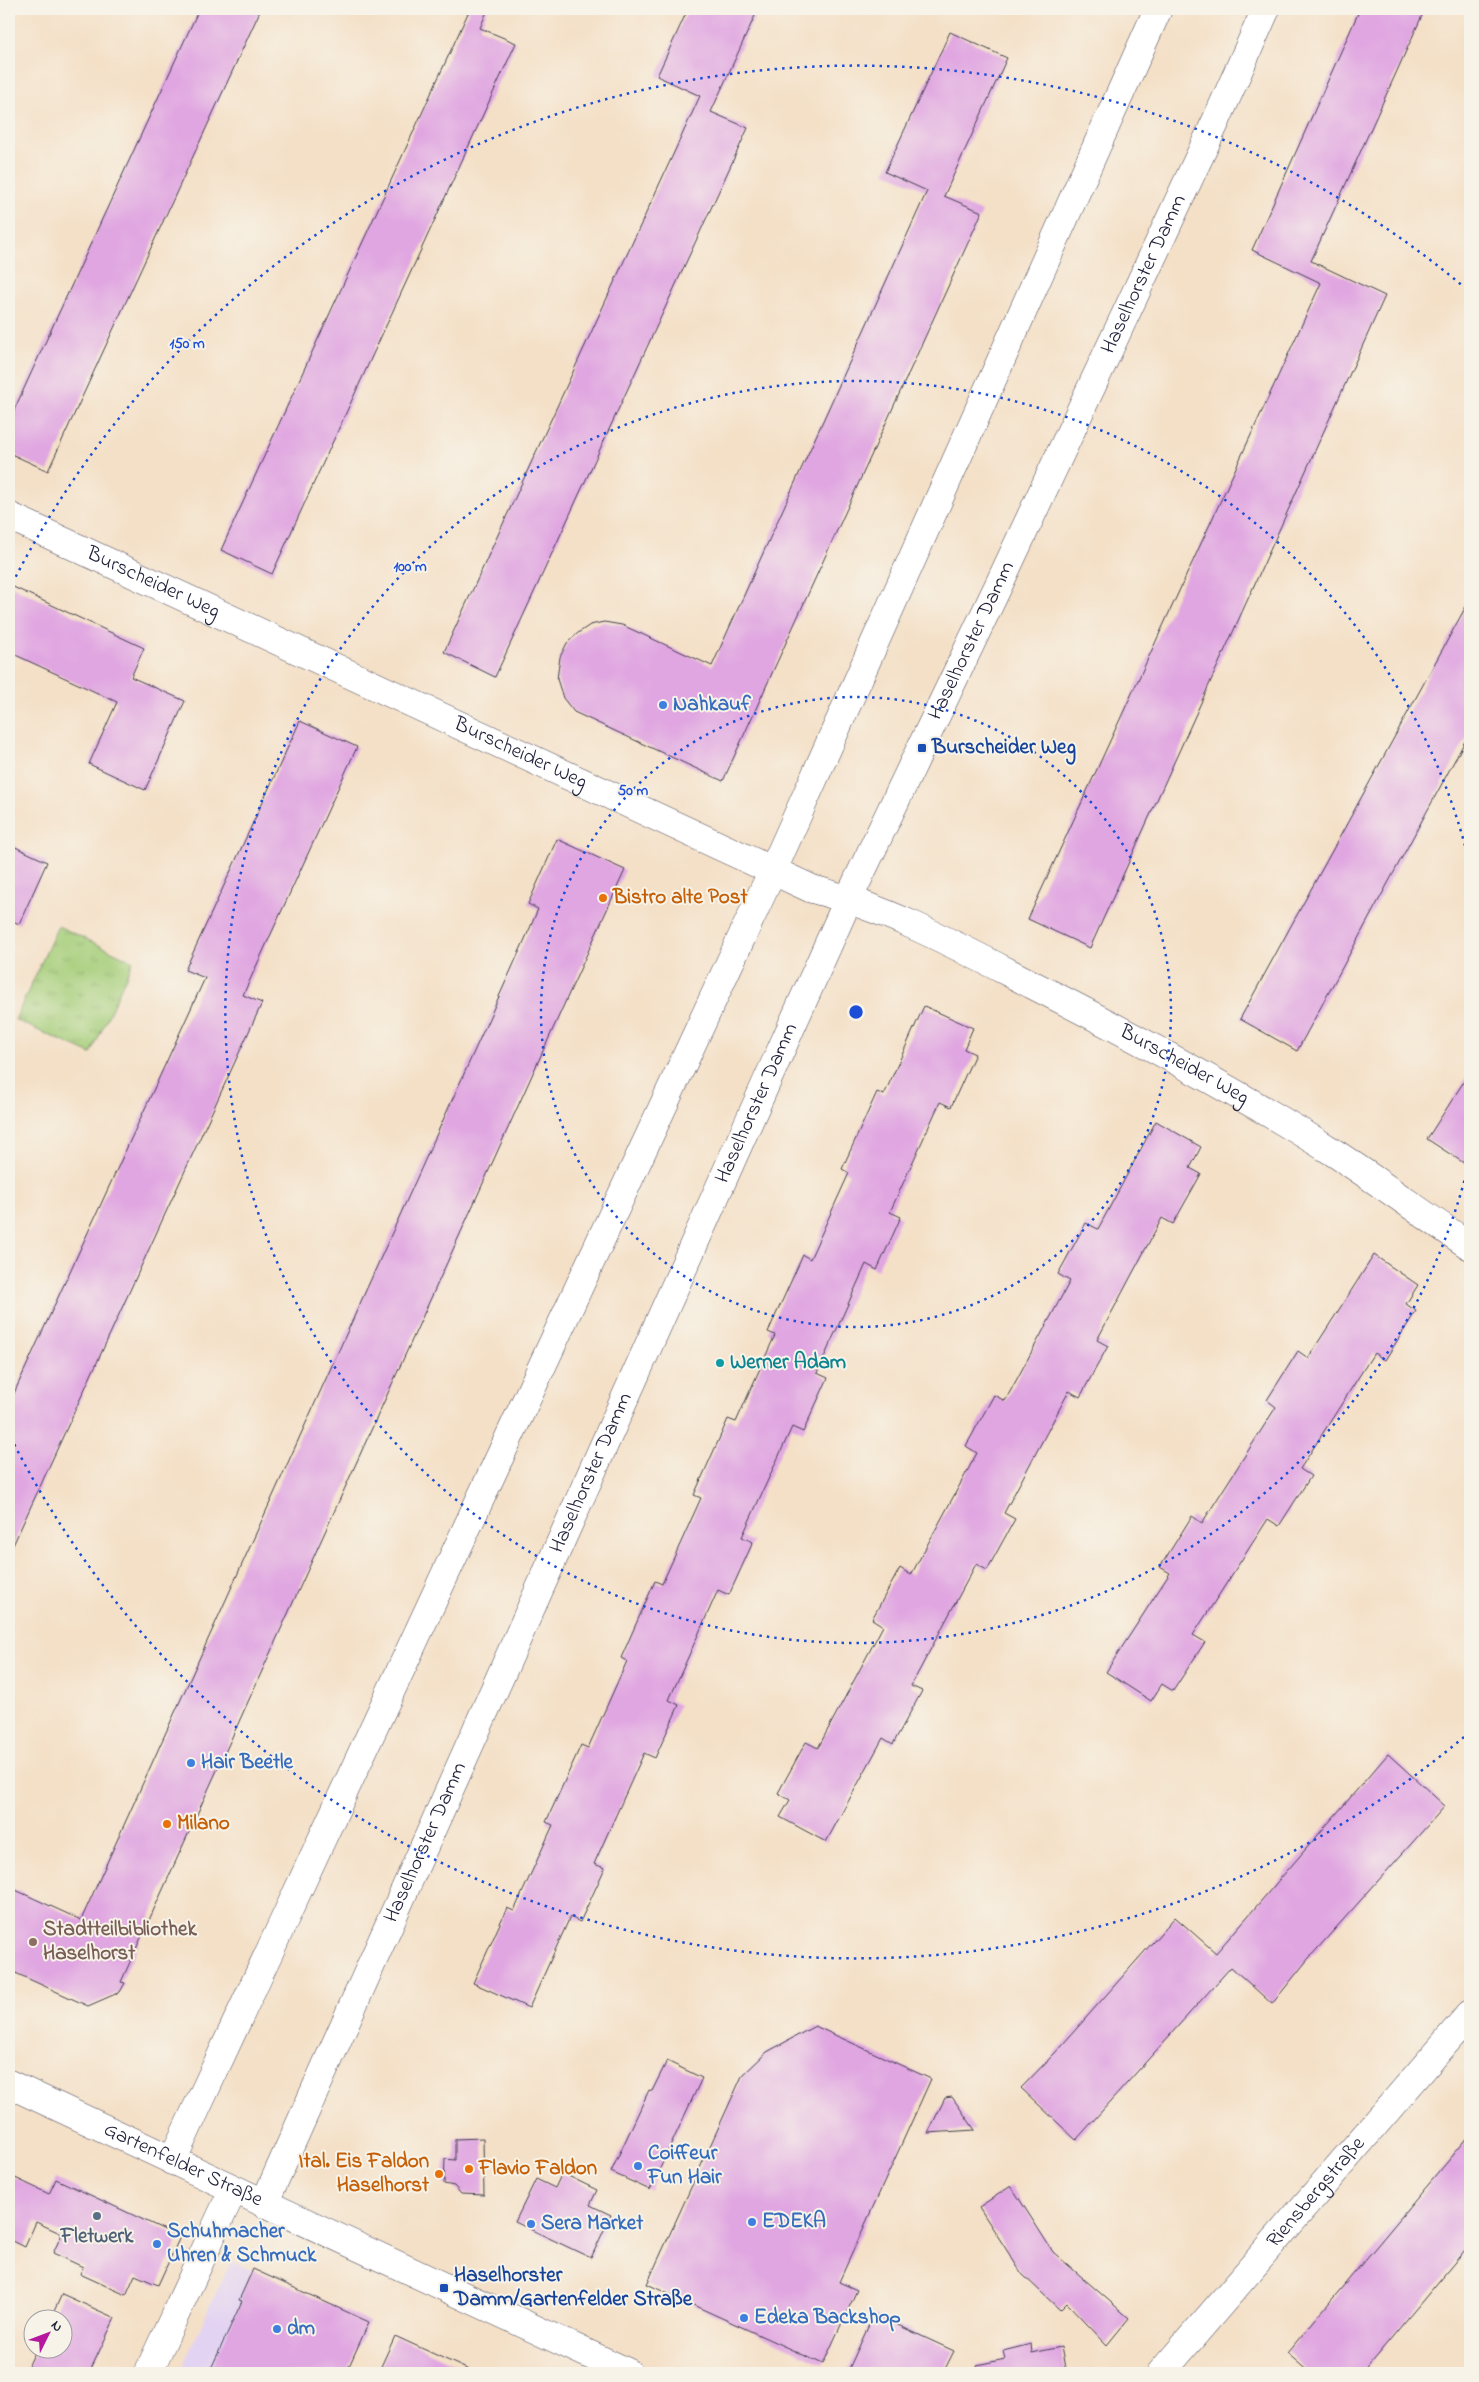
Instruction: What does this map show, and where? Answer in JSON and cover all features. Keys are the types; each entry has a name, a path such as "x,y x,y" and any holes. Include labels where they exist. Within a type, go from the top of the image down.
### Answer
{"street":[{"path":"172,2161 773,870 1158,9"},
{"name":"Haselhorster Damm","path":"264,2204 849,898 1216,121 1266,9"},
{"name":"Burscheider Weg","path":"9,516 812,889 849,898 932,933 1202,1074 1333,1152 1470,1246"},
{"name":"Riensbergstraße","path":"1161,2373 1470,2014"},
{"name":"Gartenfelder Straße","path":"9,2084 629,2373"},
{"path":"148,2373 233,2190"}],"shaded area":[{"path":"231,2261 369,2322 346,2373 179,2373"}],"green space":[{"path":"58,926 133,961 91,1054 15,1020"}],"building":[{"path":"199,9 261,9 48,471 9,453 9,421"},
{"path":"463,9 488,9 480,28 516,43 272,574 221,550 469,11"},
{"path":"688,9 758,9 711,112 748,128 495,677 444,652 700,96 657,76"},
{"path":"1360,9 1425,9 1311,261 1385,296 1090,948 1028,919 1321,283 1252,250"},
{"path":"950,32 1007,58 944,196 982,212 723,781 574,712 563,698 557,679 560,657 567,643 578,633 590,625 604,622 622,625 712,666 927,191 885,172"},
{"path":"9,585 144,648 131,677 185,701 145,790 89,764 117,702 9,652"},
{"path":"1470,599 1470,732 1297,1051 1240,1019"},
{"path":"300,721 357,747 243,995 262,1003 9,1554 9,1404 205,978 185,970"},
{"path":"557,839 625,870 121,1982 125,1983 120,1992 88,2006 9,1970 9,1887 81,1920 530,928 538,909 528,904"},
{"path":"9,844 47,862 19,924 9,919"},
{"path":"924,1006 973,1028 964,1049 975,1054 951,1107 940,1102 890,1212 901,1217 877,1270 866,1264 817,1373 828,1378 803,1432 792,1427 742,1537 753,1542 729,1595 718,1590 669,1700 679,1705 655,1758 644,1753 594,1864 605,1868 580,1922 570,1917 529,2008 473,1983 507,1908 514,1911 553,1825 546,1822 581,1745 588,1748 627,1661 621,1658 655,1581 662,1584 701,1498 694,1495 728,1419 736,1422 775,1335 768,1332 803,1255 810,1259 849,1173 842,1169 877,1092 884,1095"},
{"path":"1470,1072 1470,1167 1427,1139"},
{"path":"1156,1121 1201,1147 1190,1168 1201,1174 1173,1224 1162,1218 1097,1340 1108,1346 1080,1397 1069,1391 1004,1513 1015,1519 987,1570 976,1564 911,1686 922,1691 893,1744 883,1738 826,1842 780,1817 790,1800 778,1793 806,1742 818,1748 883,1626 872,1619 900,1568 911,1575 977,1453 966,1446 994,1395 1005,1401 1070,1281 1058,1274 1086,1223 1098,1229"},
{"path":"1374,1255 1418,1285 1406,1304 1416,1311 1385,1360 1374,1353 1300,1469 1311,1476 1279,1526 1268,1519 1193,1635 1205,1642 1173,1691 1162,1684 1151,1701 1106,1672 1170,1573 1160,1567 1192,1516 1202,1523 1276,1407 1267,1400 1298,1351 1308,1358"},
{"path":"1388,1754 1445,1806 1309,1958 1272,2004 1231,1967 1076,2140 1021,2088 1055,2053 1175,1917 1216,1953"},
{"path":"815,2026 931,2079 839,2282 857,2290 823,2364 647,2284 742,2076 767,2052"},
{"path":"667,2061 702,2078 650,2190 611,2172 649,2090 652,2091"},
{"path":"952,2097 975,2130 928,2133 945,2098"},
{"path":"1470,2135 1470,2244 1362,2373 1310,2373 1287,2353"},
{"path":"483,2138 484,2195 461,2194 454,2186 444,2184 445,2159 455,2160 455,2139"},
{"path":"562,2173 597,2190 590,2205 611,2215 591,2258 515,2222 536,2179 555,2188"},
{"path":"9,2175 49,2194 56,2179 180,2237 158,2285 135,2275 126,2295 80,2274 83,2267 53,2253 62,2234 36,2222 25,2247 9,2239"},
{"path":"1011,2186 1053,2252 1129,2318 1107,2345 1067,2303 1060,2310 1022,2274 979,2207"},
{"path":"253,2269 369,2322 346,2373 209,2373 242,2301 239,2300"},
{"path":"62,2294 115,2318 89,2373 25,2373 31,2360 72,2360 72,2310 55,2310"},
{"path":"874,2314 954,2351 943,2373 847,2373"},
{"path":"395,2336 471,2371 470,2373 378,2373"},
{"path":"1031,2344 1032,2353 1061,2347 1066,2373 979,2373 977,2365 1005,2359 1003,2351"}],"place":[{"name":"Nahkauf","path":"663,705"},
{"name":"Burscheider Weg","path":"922,748"},
{"name":"Bistro alte Post","path":"603,898"},
{"name":"Werner Adam","path":"720,1363"},
{"name":"Hair Beetle","path":"191,1763"},
{"name":"Milano","path":"167,1824"},
{"name":"Stadtteilbibliothek Haselhorst","path":"33,1942"},
{"name":"Coiffeur Fun Hair","path":"638,2166"},
{"name":"Flavio Faldon","path":"469,2169"},
{"name":"Ital. Eis Faldon Haselhorst","path":"439,2174"},
{"name":"Fletwerk","path":"97,2216"},
{"name":"EDEKA","path":"752,2222"},
{"name":"Sera Market","path":"531,2224"},
{"name":"Schuhmacher Uhren & Schmuck","path":"157,2244"},
{"name":"Haselhorster Damm/Gartenfelder Straße","path":"444,2288"},
{"name":"Edeka Backshop","path":"744,2318"},
{"name":"dm","path":"277,2329"}]}
